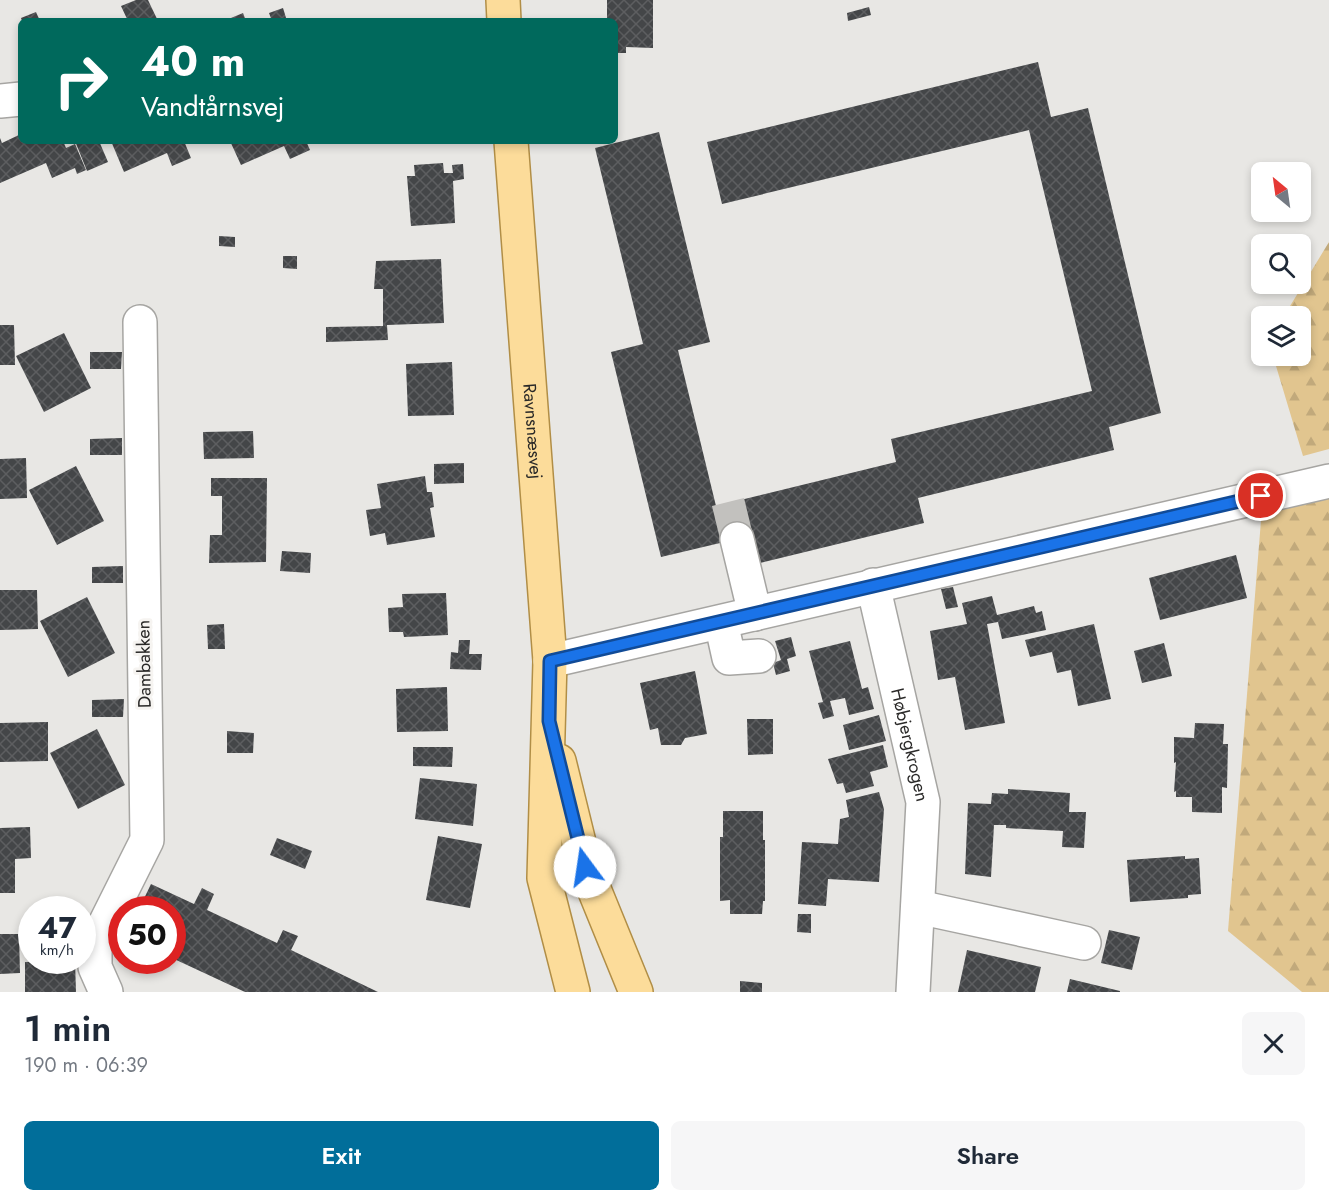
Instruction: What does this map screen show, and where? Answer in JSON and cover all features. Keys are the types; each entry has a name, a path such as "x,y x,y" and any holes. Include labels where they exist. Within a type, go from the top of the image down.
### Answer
{"main road":[{"path":"503,0 504,18"},
{"name":"Ravnsnæsvej","path":"512,144 550,661 544,878 573,992"},
{"name":"Ravnsnæsvej","path":"549,721 585,867 636,992"}],"street":[{"path":"0,101 18,99"},
{"name":"Dambakken","path":"106,992 95,967 95,944 147,840 140,322"},
{"path":"550,661 1329,481"},
{"path":"737,539 755,614"},
{"name":"Høbjergkrogen","path":"873,585 923,802 913,992"},
{"path":"721,622 729,658 759,656"},
{"path":"918,907 1084,943"}],"green space":[{"path":"1329,242 1329,449 1303,456 1276,366 1311,366 1311,306 1290,306 1297,294 1311,294 1311,272"},
{"path":"1329,493 1329,992 1302,992 1228,931 1262,508"}],"building":[{"path":"136,0 148,0 157,18 127,18 121,6"},
{"path":"607,0 653,0 653,48 626,47 626,53 618,53 618,18 607,18"},
{"path":"869,7 871,15 848,21 847,13"},
{"path":"283,8 286,18 271,18 269,13"},
{"path":"36,12 39,18 21,18"},
{"path":"243,13 245,18 231,18"},
{"path":"1038,62 1051,117 1088,108 1161,413 1109,427 1114,450 918,498 924,523 752,565 737,539 661,557 611,352 643,344 595,148 659,132 710,342 678,350 716,506 896,462 891,439 1092,391 1029,130 722,204 707,142"},
{"path":"18,135 18,144 64,144 66,148 75,144 86,170 77,174 75,168 52,178 46,163 0,183 0,138 2,143"},
{"path":"76,144 100,144 108,162 87,171"},
{"path":"112,144 185,144 191,158 172,166 167,153 124,172"},
{"path":"231,144 307,144 310,150 290,159 284,146 241,165"},
{"path":"443,163 444,173 453,173 452,165 463,164 464,179 453,181 455,223 411,226 407,176 415,176 414,165"},
{"path":"219,236 235,237 235,247 219,246"},
{"path":"283,256 297,256 297,269 283,268"},
{"path":"441,259 444,323 387,325 388,340 326,342 326,327 383,326 383,289 374,289 376,261"},
{"path":"0,325 14,325 15,365 0,365"},
{"path":"64,333 91,388 44,412 16,356"},
{"path":"90,352 122,352 121,369 90,369"},
{"path":"452,362 454,415 408,416 406,364"},
{"path":"253,431 254,458 204,459 203,432"},
{"path":"122,438 122,455 90,455 90,439"},
{"path":"26,458 27,498 0,499 0,459"},
{"path":"464,463 464,483 434,484 434,464"},
{"path":"76,466 104,521 57,545 29,490"},
{"path":"425,476 427,492 432,492 434,507 430,508 435,537 387,545 385,533 370,536 366,510 381,508 377,484"},
{"path":"211,478 267,478 266,562 209,563 210,535 222,535 222,496 211,496"},
{"path":"282,551 311,553 310,573 280,571"},
{"path":"1236,555 1247,598 1160,620 1149,578"},
{"path":"123,566 123,583 92,583 92,567"},
{"path":"953,587 958,607 946,609 941,589"},
{"path":"0,590 37,590 38,629 0,630"},
{"path":"446,593 448,635 404,637 403,632 389,632 388,608 403,607 402,594"},
{"path":"992,596 997,615 1034,606 1036,613 1042,611 1046,630 1002,639 998,622 987,624 1005,723 965,730 955,677 938,680 930,631 967,624 962,603"},
{"path":"87,597 115,653 68,677 40,621"},
{"path":"224,624 225,649 208,649 207,625"},
{"path":"1094,624 1111,699 1078,706 1071,670 1057,673 1052,652 1030,657 1025,640"},
{"path":"791,637 796,656 787,659 790,671 776,675 773,663 781,660 775,641"},
{"path":"459,640 470,640 469,654 482,654 481,670 450,669 451,652 458,653"},
{"path":"850,641 862,689 868,687 874,709 849,715 845,698 830,701 834,716 823,719 818,703 823,702 809,651"},
{"path":"1164,643 1172,676 1142,683 1134,651"},
{"path":"695,671 707,734 685,738 681,745 661,745 658,728 650,730 640,683"},
{"path":"447,687 448,731 397,732 396,689"},
{"path":"124,699 123,717 92,717 92,700"},
{"path":"879,715 886,741 849,750 843,725"},
{"path":"747,719 773,719 773,754 748,755"},
{"path":"48,722 48,761 0,762 0,723"},
{"path":"1195,723 1224,724 1223,744 1228,744 1227,788 1222,787 1222,813 1192,812 1192,797 1176,797 1176,791 1174,792 1176,762 1174,763 1174,737 1194,738"},
{"path":"97,729 125,785 78,809 50,753"},
{"path":"227,731 254,733 253,753 227,753"},
{"path":"883,745 888,767 870,772 874,786 846,793 843,783 837,784 828,759"},
{"path":"413,747 453,747 452,767 413,766"},
{"path":"420,778 477,784 473,826 415,819"},
{"path":"1008,789 1070,793 1069,812 1086,812 1084,848 1062,847 1063,831 1006,828 1006,825 994,825 991,877 965,874 968,803 991,804 992,793 1008,794"},
{"path":"879,792 884,809 879,882 828,879 826,906 798,904 802,842 838,844 840,819 849,817 846,800"},
{"path":"723,811 763,811 765,901 763,901 762,914 730,914 730,900 720,901 720,837 723,837"},
{"path":"30,827 31,858 15,859 15,893 0,893 0,828"},
{"path":"438,836 482,844 470,908 426,900"},
{"path":"277,838 312,851 305,869 270,855"},
{"path":"1185,856 1185,859 1199,858 1201,894 1188,895 1188,898 1130,902 1127,860"},
{"path":"151,884 177,896 145,896"},
{"path":"202,888 214,894 207,910 277,943 283,930 298,936 291,950 378,992 245,992 186,965 186,900 194,904"},
{"path":"798,914 811,914 811,933 797,932"},
{"path":"1109,930 1140,937 1132,970 1101,963"},
{"path":"0,934 18,934 18,973 0,974"},
{"path":"967,950 1041,967 1035,992 958,992"},
{"path":"25,974 75,974 76,992 25,992"},
{"path":"1070,979 1120,991 1120,992 1067,992"},
{"path":"740,981 762,983 762,992 740,992"}],"tunnel":[{"path":"728,502 737,539"}],"route":[{"path":"585,867 549,721 550,661 1261,496"}]}
